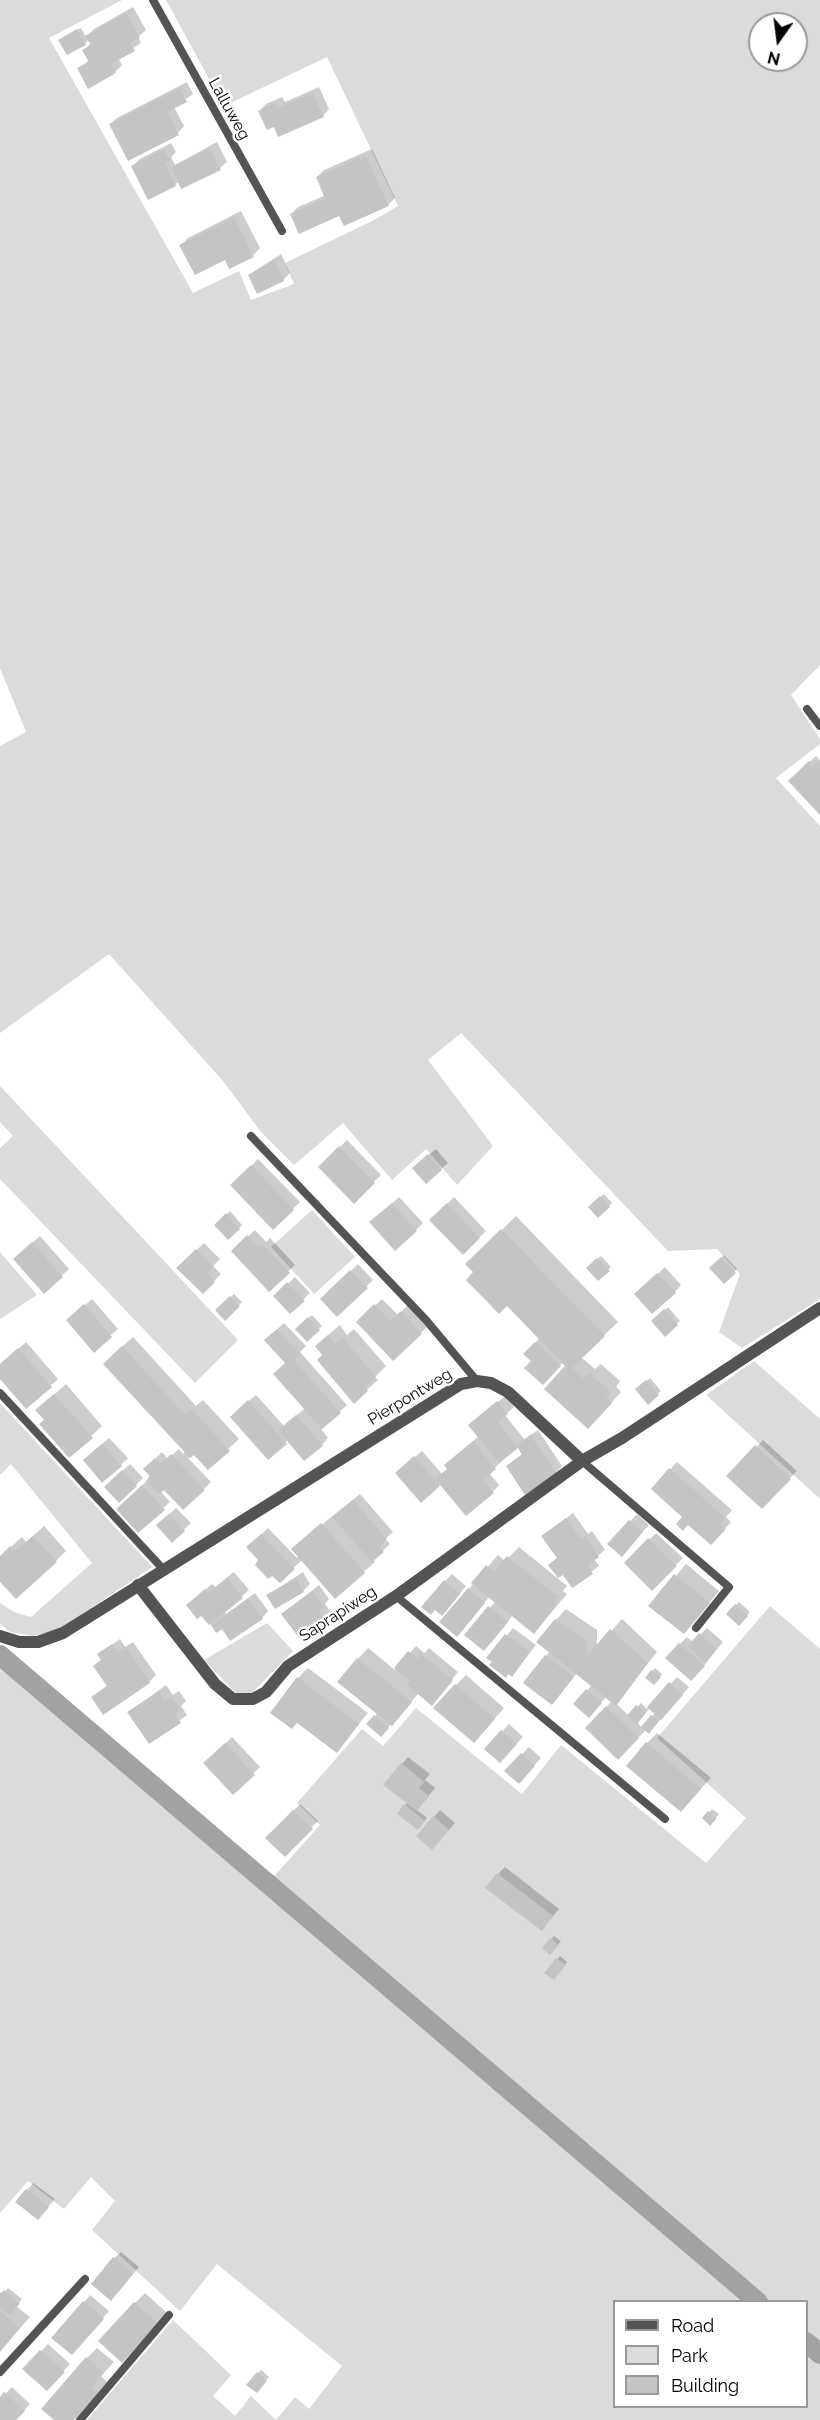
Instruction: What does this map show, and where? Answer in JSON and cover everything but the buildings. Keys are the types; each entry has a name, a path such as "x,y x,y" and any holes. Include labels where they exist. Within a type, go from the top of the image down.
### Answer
{"street":[{"path":"582,1461 820,1308"},
{"name":"Pierpontweg","path":"0,1636 19,1642 38,1642 63,1633 461,1384 477,1381 491,1383 508,1392 582,1461"},
{"name":"Saprapiweg","path":"138,1585 215,1684 233,1699 245,1701 266,1692 288,1666 396,1596 582,1461"}],"lane":[{"name":"Lalluweg","path":"153,0 282,231"},
{"path":"807,710 820,726"},
{"path":"250,1136 426,1320 477,1381"},
{"path":"0,1393 163,1569"},
{"path":"582,1461 729,1587 696,1628"},
{"path":"396,1596 665,1819"},
{"path":"0,2372 85,2279"},
{"path":"80,2420 169,2315"}],"green space":[{"path":"0,0 122,0 49,38 193,293 239,271 251,300 294,284 285,263 398,206 327,57 224,106 166,0 820,0 820,665 791,695 820,739 820,744 776,778 820,826 820,1299 742,1348 719,1332 740,1274 717,1249 668,1251 461,1033 428,1060 493,1146 457,1185 426,1149 392,1180 343,1123 294,1165 261,1132 223,1081 109,954 0,1033 0,746 26,732 0,668"},
{"path":"0,1086 238,1340 195,1383 0,1179 0,1148 13,1136 0,1122"},
{"path":"312,1210 355,1257 314,1294 271,1247"},
{"path":"0,1252 37,1295 0,1319"},
{"path":"754,1361 820,1419 820,1499 706,1395"},
{"path":"0,1403 152,1567 58,1630 33,1636 10,1632 0,1624 0,1603 14,1612 31,1617 92,1563 11,1464 0,1475"},
{"path":"770,1606 820,1649 820,2420 276,2420 295,2397 309,2409 342,2366 217,2264 180,2311 92,2230 115,2201 91,2177 64,2209 28,2181 0,2213 0,1655 268,1883 320,1825 297,1803 362,1729 383,1746 416,1708 522,1794 561,1745 706,1863 746,1818 657,1738"},
{"path":"267,1623 293,1651 252,1693 236,1693 204,1660"},
{"path":"173,2320 231,2375 213,2396 235,2416 251,2396 276,2420 87,2420"}],"waterway":[{"path":"0,1655 756,2300"},
{"path":"808,2344 820,2354"}]}
